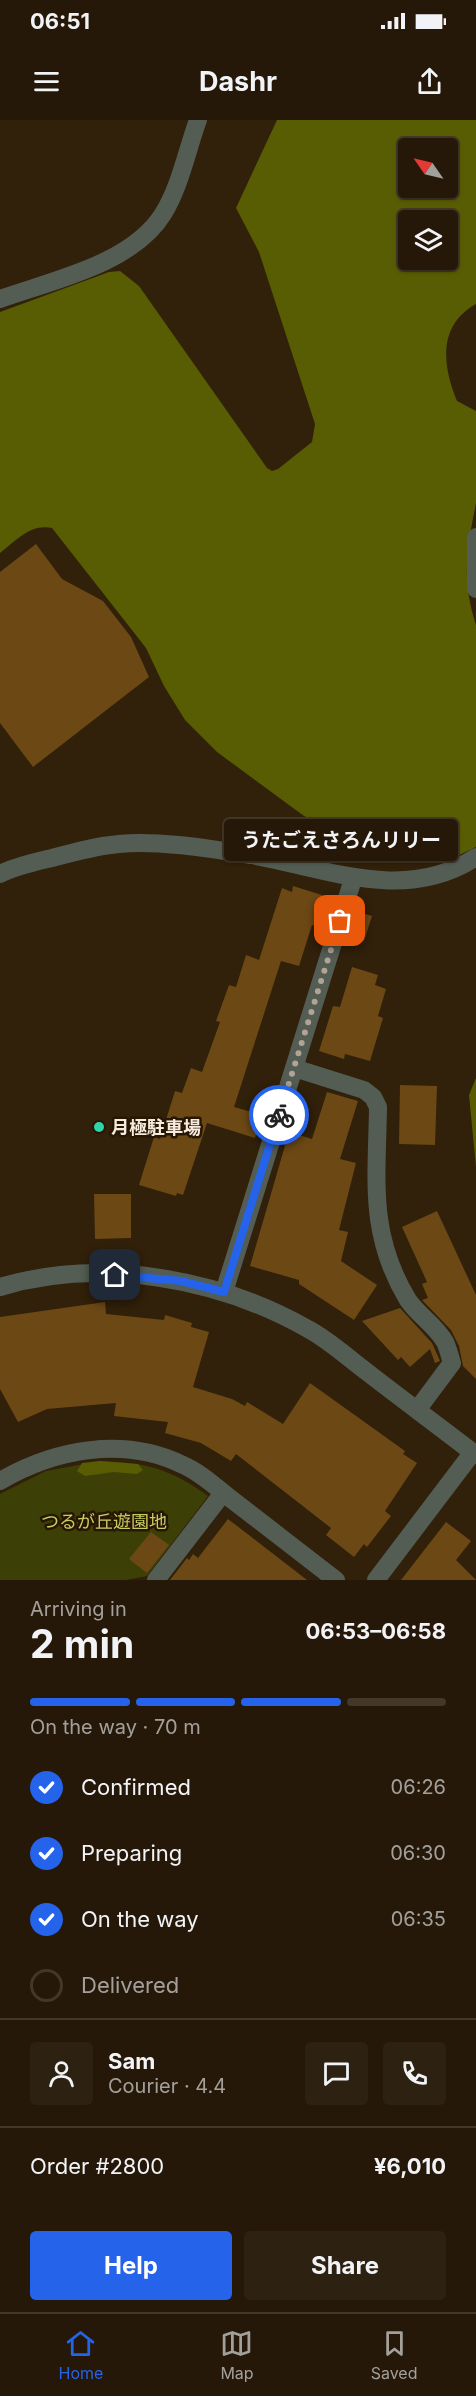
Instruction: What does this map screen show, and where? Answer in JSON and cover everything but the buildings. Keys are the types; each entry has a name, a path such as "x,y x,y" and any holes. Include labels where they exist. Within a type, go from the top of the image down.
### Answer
{"street":[{"path":"0,299 118,256 136,245 152,230 164,212 198,120"},
{"path":"476,537 476,589"},
{"path":"0,874 94,848 148,843 251,855 353,879 398,882 441,873 465,865 476,857"},
{"path":"224,1292 353,879"},
{"path":"294,1068 364,1090 373,1097 378,1107 375,1200 381,1236 392,1271 410,1302 445,1341 452,1364 417,1410"},
{"path":"0,1287 48,1277 93,1274 137,1275 181,1281 224,1292 268,1308 311,1330 474,1453 376,1580"},
{"path":"0,1481 42,1460 70,1452 128,1450 157,1455 184,1465 336,1580"},
{"path":"156,1580 223,1493"}],"green space":[{"name":"つるが丘遊園地","path":"100,1461 131,1463 157,1469 181,1479 208,1496 147,1576 126,1580 0,1580 0,1494 46,1471"}],"shaded area":[{"path":"277,120 476,120 476,304 455,323 449,334 446,360 457,401 476,411 476,503 470,535 467,578 468,593 476,625 476,847 455,857 424,863 395,857 304,816 217,752 185,720 164,686 146,648 52,528 44,527 30,531 0,553 0,312 109,272 120,271 139,286 267,468 272,471 278,469 312,442 315,424 259,252 236,208"},
{"path":"476,1078 476,1167 469,1095"},
{"path":"100,1461 138,1464 143,1470 137,1474 114,1472 85,1476 77,1471 82,1463"}],"way so far":[{"path":"279,1115 340,921"}],"place":[{"name":"うたごえさろんリリー","path":"340,921"},
{"name":"月極駐車場","path":"99,1127"}],"route":[{"path":"115,1275 137,1275 181,1281 224,1292 279,1115"}]}
